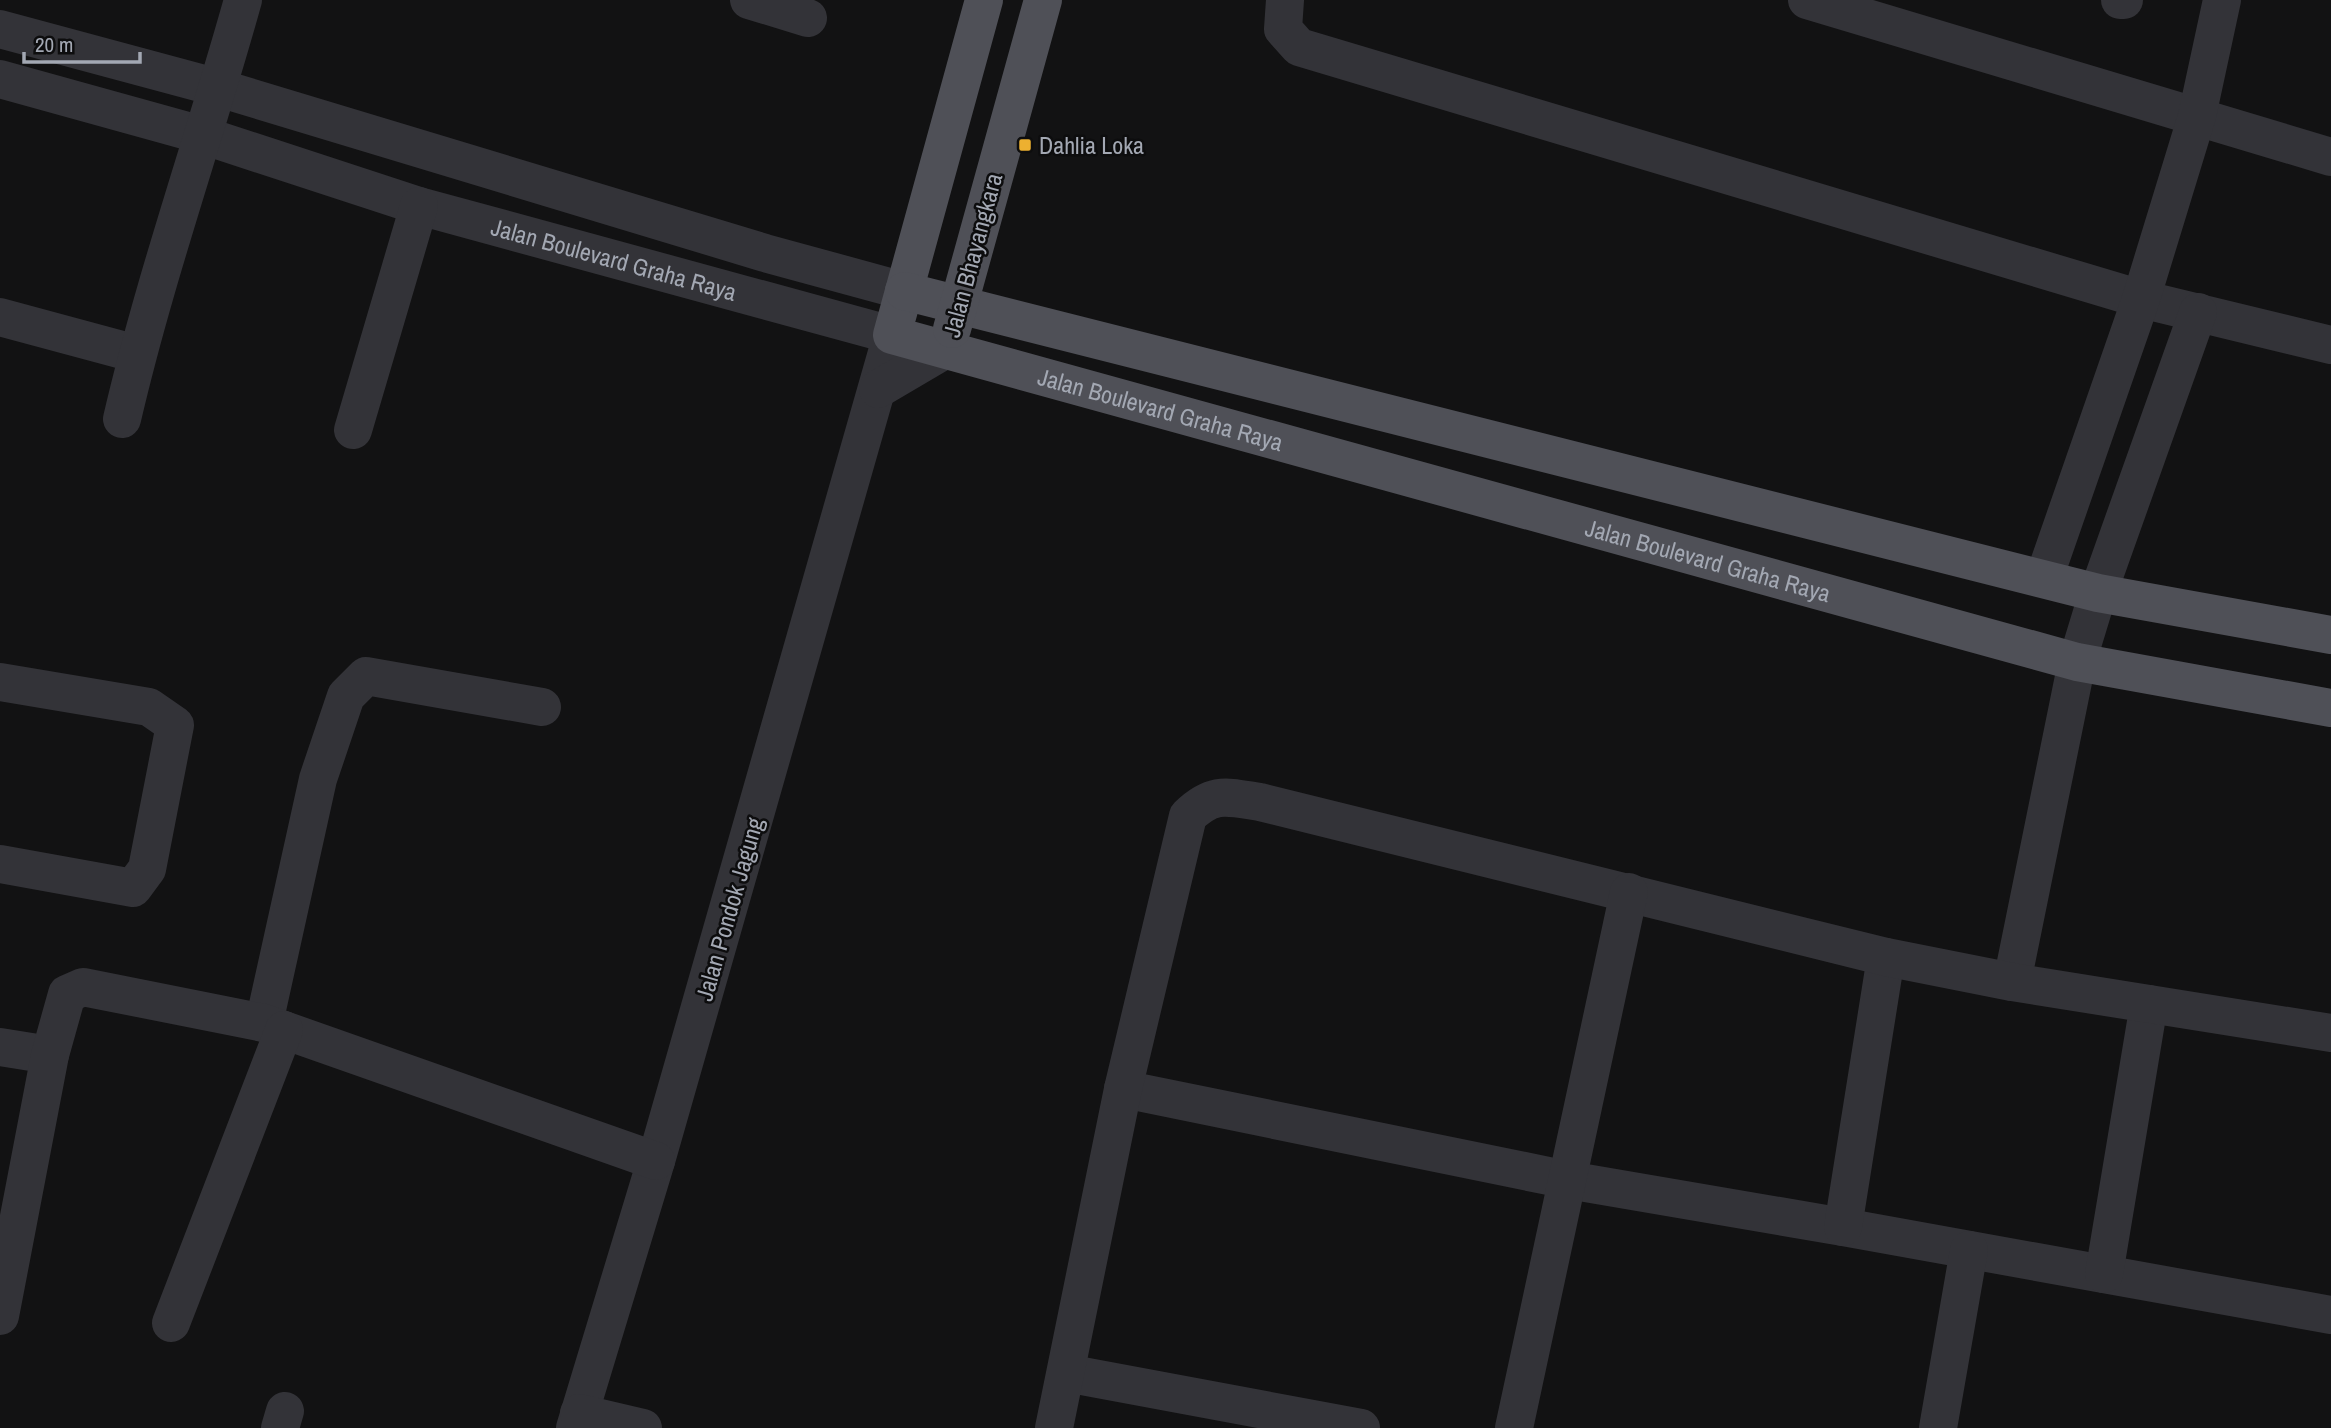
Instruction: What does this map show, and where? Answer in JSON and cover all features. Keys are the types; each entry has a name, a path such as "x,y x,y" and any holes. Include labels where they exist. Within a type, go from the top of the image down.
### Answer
{"main road":[{"path":"892,335 984,0"},
{"name":"Jalan Bhayangkara","path":"946,349 1042,0"},
{"name":"Jalan Boulevard Graha Raya","path":"905,291 2098,593 2331,635"},
{"name":"Jalan Boulevard Graha Raya","path":"892,335 2077,662 2331,708"}],"street":[{"path":"122,419 137,354 202,135 219,88 243,0"},
{"path":"749,0 808,18"},
{"path":"1285,0 1283,29 1299,47 2141,299 2331,345"},
{"path":"1807,0 2331,157"},
{"path":"2045,578 2141,299 2197,117 2222,0"},
{"name":"Jalan Boulevard Graha Raya","path":"0,29 219,88 752,249 905,291"},
{"name":"Jalan Boulevard Graha Raya","path":"0,79 202,135 419,206 892,335"},
{"path":"352,430 419,206"},
{"path":"2012,982 2077,662 2098,593 2198,312"},
{"path":"0,317 137,354"},
{"name":"Jalan Pondok Jagung","path":"577,1420 656,1161 892,335"},
{"path":"878,389 946,349"},
{"path":"171,1323 274,1026 318,779 346,696 366,676 542,707"},
{"path":"0,681 149,707 174,725 147,869 133,888 0,864"},
{"path":"1054,1428 1123,1089 1188,816 1201,803 1215,798 1228,797 1260,802 1886,957 2012,982 2331,1033"},
{"path":"1514,1428 1629,892"},
{"path":"1843,1227 1886,957"},
{"path":"0,1316 50,1055 67,994 83,987 274,1026 656,1161"},
{"path":"2104,1274 2149,1004"},
{"path":"0,1047 50,1055"},
{"path":"1123,1089 1568,1180 2331,1315"},
{"path":"1938,1428 1969,1250"},
{"path":"1066,1373 1361,1428"},
{"path":"577,1420 643,1428"}],"place":[{"name":"Dahlia Loka","path":"1025,145"}]}
